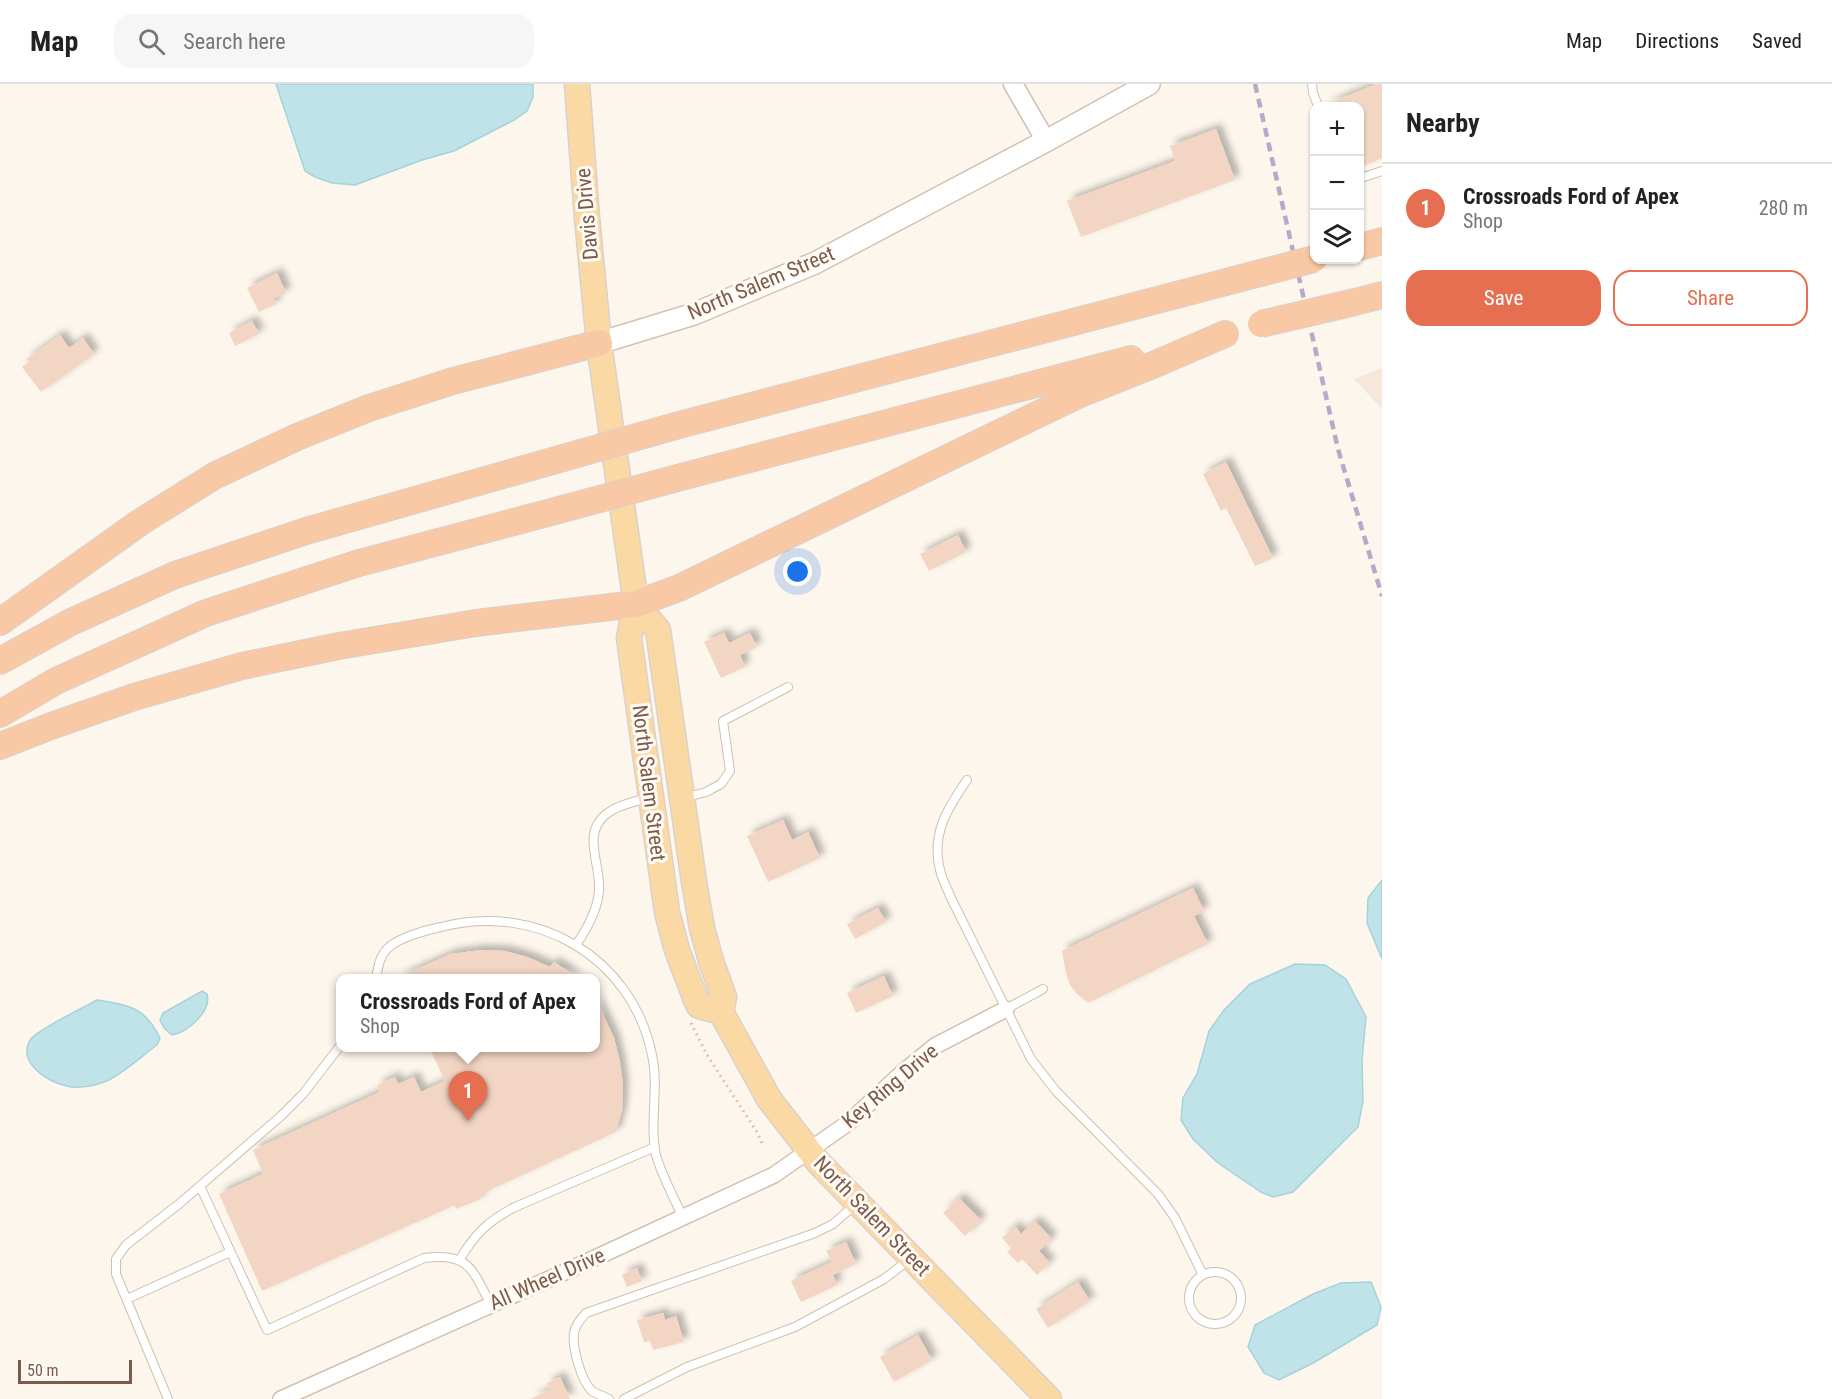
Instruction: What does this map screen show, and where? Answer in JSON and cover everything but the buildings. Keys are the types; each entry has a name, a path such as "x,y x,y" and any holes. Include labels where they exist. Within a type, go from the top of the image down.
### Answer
{"highway":[{"path":"1364,246 1382,241"},
{"path":"0,662 71,622 175,575 306,531 679,425 1310,260"},
{"path":"0,714 56,681 206,613 359,563 1261,324 1382,295"},
{"path":"0,746 134,697 242,666 339,646 476,623 636,604 679,588 1080,394 1225,334"},
{"path":"0,622 142,520 214,476 297,437 369,408 453,381 599,343"}],"main road":[{"name":"Davis Drive","path":"577,84 599,343"},
{"name":"North Salem Street","path":"721,1012 699,1006 677,950 662,886 629,638 636,604 599,343 694,314 815,262 1046,141 1149,84"},
{"name":"North Salem Street","path":"636,604 658,630 702,928 724,997 721,1012 769,1099 818,1162 1049,1399"},
{"path":"650,797 663,802 667,808 678,880 702,928"}],"street":[{"path":"1013,84 1046,141"},
{"name":"Key Ring Drive","path":"810,1151 848,1123 903,1072 935,1047 1006,1009"},
{"name":"All Wheel Drive","path":"281,1399 683,1218 774,1175 810,1151"}],"lane":[{"path":"1312,84 1316,102"},
{"path":"1364,177 1382,171"},
{"path":"682,799 706,792 721,784 730,771 723,721 788,687"},
{"path":"967,780 945,815 936,850 940,873 1031,1059 1056,1091 1133,1167 1165,1203 1203,1275"},
{"path":"576,945 597,904 599,876 593,840 598,823 612,809 650,797"},
{"path":"377,974 381,958 392,945 431,929 454,923 481,920 539,927 576,945 598,962 626,993 647,1035 655,1081 655,1147 683,1218"},
{"path":"1006,1009 1043,988"},
{"path":"168,1399 116,1274 116,1259 126,1245 244,1149 296,1101 336,1051"},
{"path":"459,1259 477,1234 497,1216 655,1147"},
{"path":"200,1186 267,1330 424,1258 441,1256 456,1257 472,1270 491,1305"},
{"path":"609,1399 592,1391 585,1382 578,1363 574,1331 579,1320 586,1313 815,1233 833,1224 857,1202"},
{"path":"127,1299 230,1252"},
{"path":"624,1399 687,1367 738,1350 804,1323 884,1279 911,1258"},
{"path":"1212,1272 1221,1273 1229,1276 1236,1283 1240,1291 1239,1309 1227,1322 1219,1324 1203,1322 1191,1310 1189,1294 1196,1280 1203,1275 1212,1272"}],"shaded area":[{"path":"1382,368 1382,409 1354,379"}],"water":[{"path":"276,84 533,84 533,97 527,111 514,120 454,151 422,160 355,185 332,183 305,171"},
{"path":"1382,880 1382,959 1367,923 1368,898"},
{"path":"1295,964 1325,965 1346,979 1366,1017 1362,1060 1363,1101 1358,1127 1293,1192 1273,1197 1261,1192 1218,1163 1193,1139 1181,1120 1183,1098 1197,1074 1209,1031 1224,1010 1250,984"},
{"path":"202,991 207,994 208,1001 202,1014 185,1030 172,1035 164,1028 160,1020 163,1013"},
{"path":"97,1000 127,1006 142,1014 160,1038 157,1045 117,1076 95,1085 71,1087 59,1084 36,1070 28,1056 27,1048 30,1040 50,1025"},
{"path":"1371,1282 1381,1307 1377,1325 1315,1362 1279,1380 1264,1373 1248,1347 1255,1325 1313,1294 1341,1283"}],"railway":[{"path":"1255,84 1338,449 1382,596"}],"place":[{"name":"Crossroads Ford of Apex","path":"468,1121"}]}
